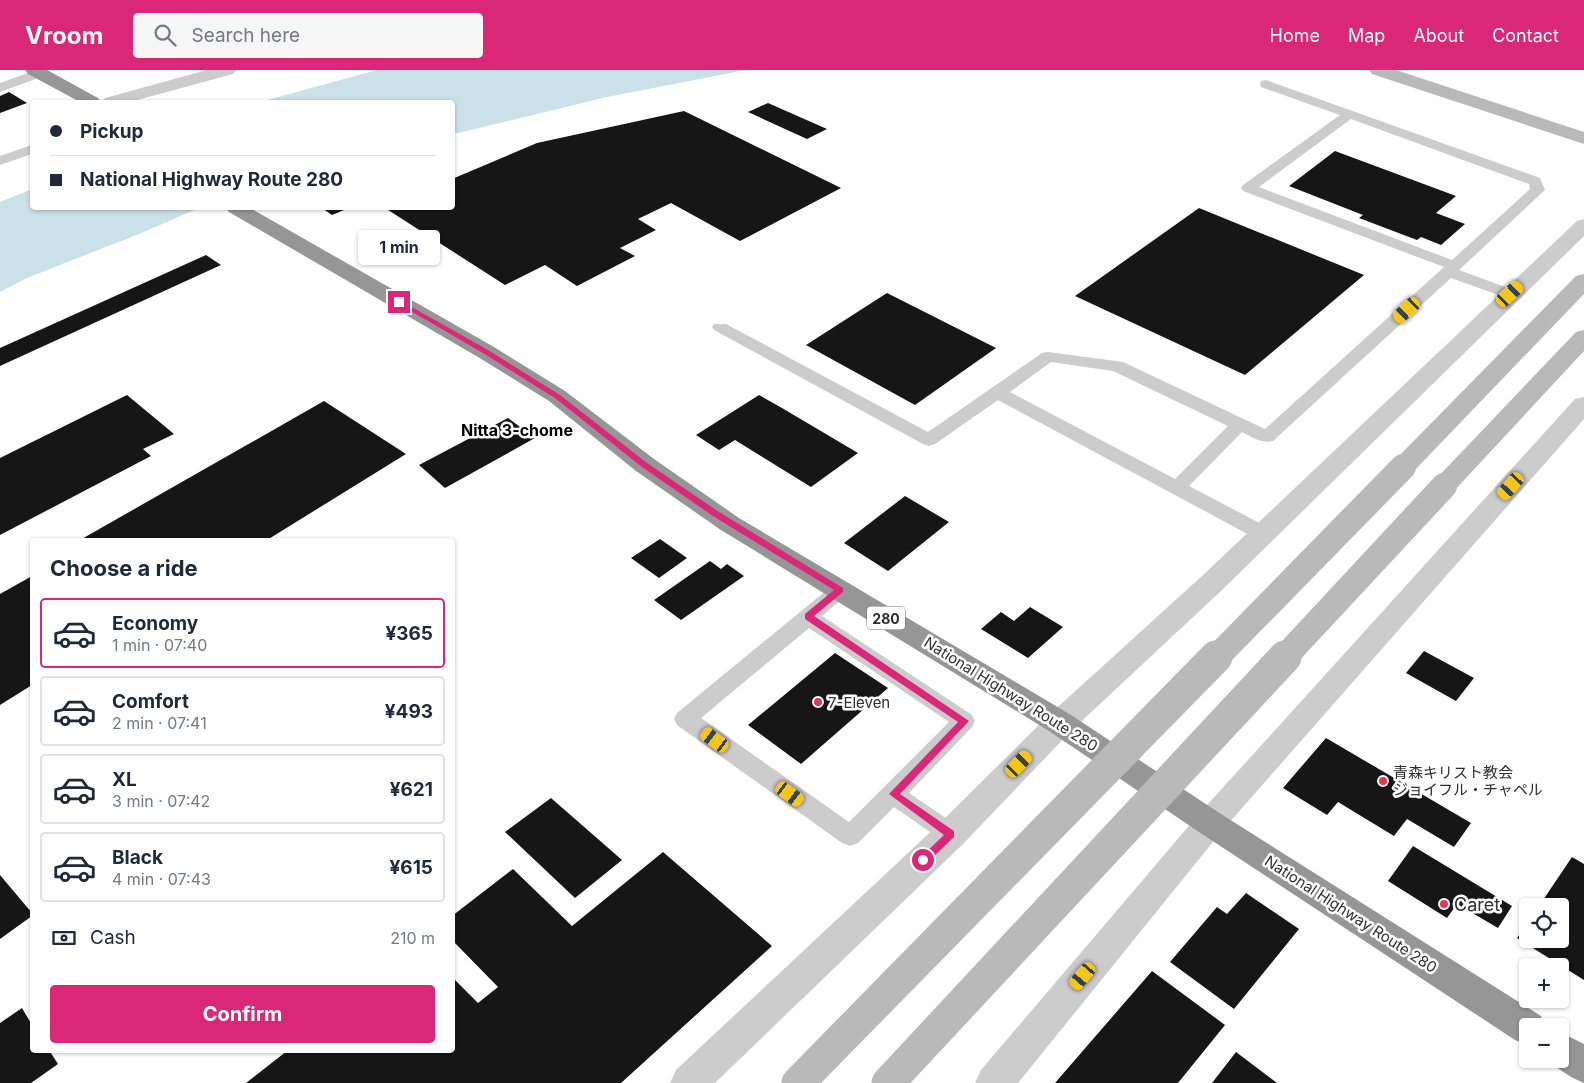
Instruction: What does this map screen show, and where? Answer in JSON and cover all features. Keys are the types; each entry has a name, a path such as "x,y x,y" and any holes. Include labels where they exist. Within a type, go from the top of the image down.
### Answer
{"highway":[{"path":"36,71 88,100"},
{"name":"National Highway Route 280","path":"240,210 550,391 645,465 715,513 1060,723 1210,823 1519,1022"},
{"path":"1569,1055 1584,1065"}],"street":[{"path":"118,100 226,70"},
{"path":"1378,70 1584,138"},
{"path":"689,1083 951,834 1060,723 1262,533 1584,224"},
{"path":"798,1083 1584,282"},
{"path":"888,1083 1584,336"},
{"path":"994,1083 1210,823 1584,404"}],"lane":[{"path":"0,88 36,71"},
{"path":"720,327 929,440 1048,357 1117,366 1268,437 1538,190 1535,181 1266,84"},
{"path":"1350,114 1248,188 1510,294"},
{"path":"0,161 30,150"},
{"path":"997,392 1262,533"},
{"path":"1176,488 1240,424"},
{"path":"808,616 964,721 850,836 685,718 808,616 840,590"},
{"path":"893,794 951,834"}],"water":[{"path":"377,70 746,70 607,97 458,133 455,133 455,100 267,100"},
{"path":"30,190 30,210 194,210 27,278 0,292 0,202"}],"building":[{"path":"9,92 27,103 0,113 0,96"},
{"path":"768,103 827,129 807,139 748,112"},
{"path":"684,111 841,188 740,241 671,203 638,219 656,230 620,248 635,256 577,286 545,265 505,285 388,210 455,210 455,178 537,143"},
{"path":"1335,151 1456,196 1436,213 1465,224 1441,245 1421,237 1417,240 1359,218 1363,215 1289,186"},
{"path":"1199,208 1364,275 1245,375 1075,296"},
{"path":"325,210 344,210 332,215"},
{"path":"206,255 221,265 0,366 0,348"},
{"path":"887,293 996,348 915,405 806,345"},
{"path":"127,395 174,434 143,449 151,456 0,535 0,458"},
{"path":"759,395 858,453 811,487 735,440 719,450 696,435"},
{"path":"324,401 406,454 270,538 84,538"},
{"path":"508,418 535,438 445,488 419,465"},
{"path":"905,496 949,522 888,571 844,543"},
{"path":"660,539 687,558 659,578 631,558"},
{"path":"710,561 721,569 727,564 744,576 681,620 654,600"},
{"path":"30,577 30,686 0,705 0,594"},
{"path":"1030,607 1063,627 1028,658 981,629 1001,612 1014,621"},
{"path":"1424,651 1474,678 1456,701 1406,673"},
{"path":"835,653 888,688 801,764 748,725"},
{"path":"1326,738 1471,823 1454,847 1407,819 1394,836 1338,802 1327,815 1283,788"},
{"path":"551,798 622,860 575,898 505,832"},
{"path":"1413,846 1512,906 1498,928 1457,904 1447,918 1388,881"},
{"path":"663,852 772,946 621,1083 246,1083 284,1053 455,1053 455,980 478,1003 498,987 455,943 455,914 513,869 572,926"},
{"path":"1572,857 1584,864 1584,980 1569,971 1569,958 1549,958 1533,948 1569,948 1569,898 1544,898"},
{"path":"0,875 30,911 30,917 0,939"},
{"path":"1246,893 1299,929 1234,1009 1170,962 1217,907 1227,914"},
{"path":"1152,971 1225,1025 1178,1083 1055,1083"},
{"path":"22,1008 30,1022 30,1053 51,1053 58,1064 31,1083 0,1083 0,1023"},
{"path":"1236,1052 1277,1083 1212,1083"}],"place":[{"name":"7-Eleven","path":"818,702"},
{"name":"青森キリスト教会 ジョイフル・チャペル","path":"1383,781"},
{"name":"Caret","path":"1444,904"}],"district":[{"name":"Nitta 3-chome","path":"517,430"}],"route":[{"path":"399,302 486,352 557,396 645,465 730,524 840,590 808,616 964,721 893,794 951,834 923,860"}]}
